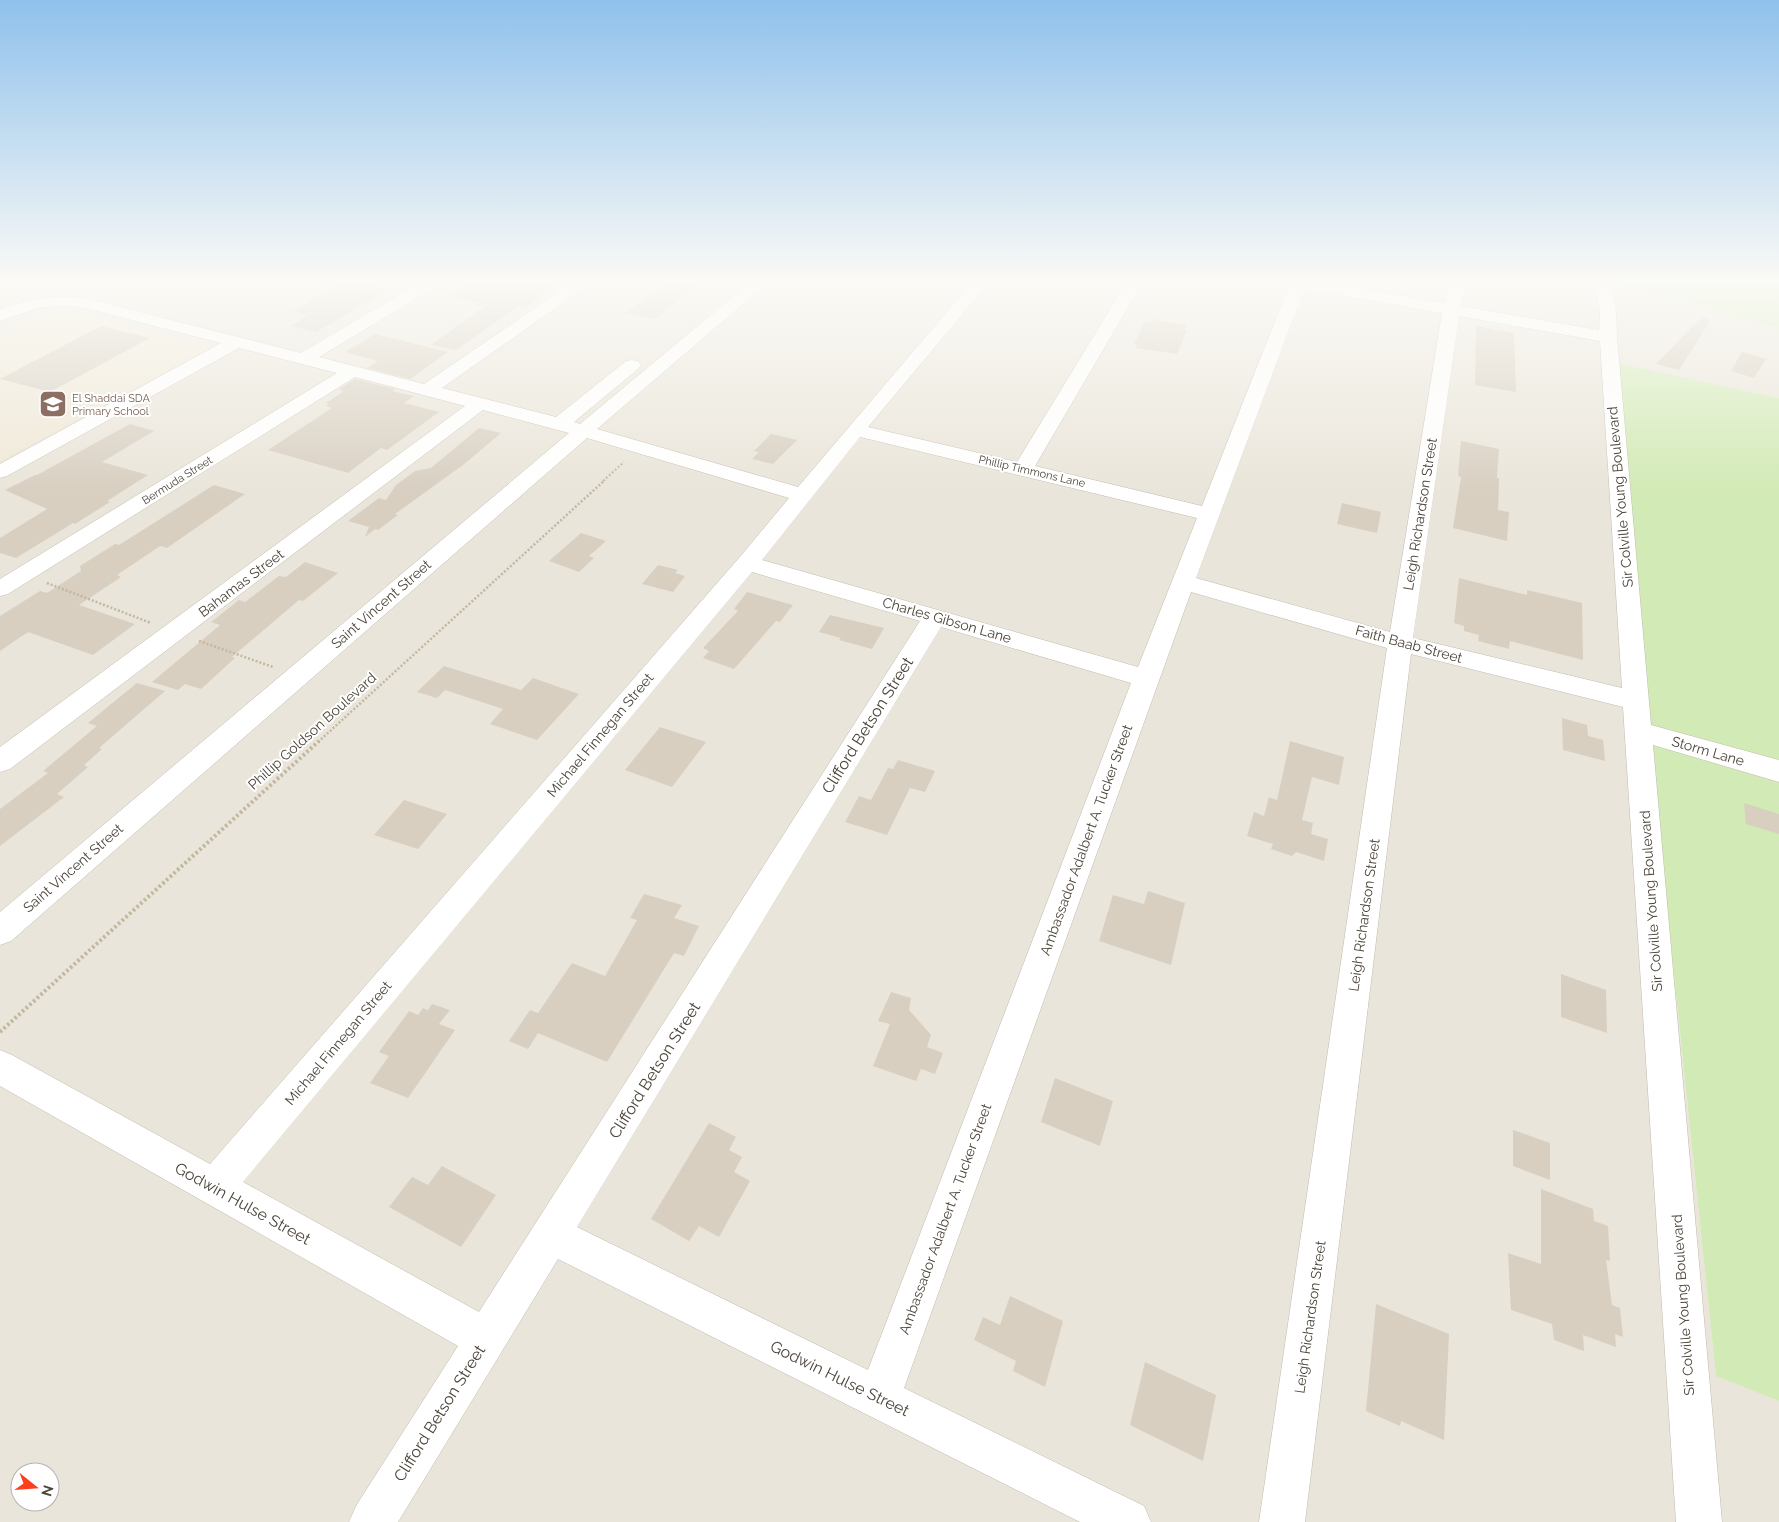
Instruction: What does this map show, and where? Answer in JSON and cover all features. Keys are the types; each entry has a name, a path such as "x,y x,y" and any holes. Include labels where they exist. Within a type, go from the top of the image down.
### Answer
{"street":[{"path":"0,472 221,351"},
{"path":"273,351 429,389 571,427 802,495"},
{"path":"303,359 316,351"},
{"path":"429,389 484,351"},
{"name":"Saint Vincent Street","path":"571,427 670,351"},
{"name":"Michael Finnegan Street","path":"215,1187 747,563 855,430 922,351"},
{"path":"1023,469 1094,351"},
{"name":"Ambassador Adalbert A. Tucker Street","path":"879,1398 1146,678 1209,514 1266,351"},
{"name":"Leigh Richardson Street","path":"1282,1522 1400,643 1445,351"},
{"name":"Sir Colville Young Boulevard","path":"1609,351 1700,1522"},
{"name":"Saint Vincent Street","path":"0,931 571,427 645,355"},
{"name":"Bermuda Street","path":"0,589 354,371"},
{"name":"Bahamas Street","path":"0,762 481,403"},
{"name":"Phillip Timmons Lane","path":"855,430 1209,514"},
{"name":"Charles Gibson Lane","path":"747,563 1146,678"},
{"name":"Faith Baab Street","path":"1183,582 1400,643 1637,716"},
{"name":"Clifford Betson Street","path":"372,1522 935,617"},
{"name":"Storm Lane","path":"1637,716 1779,771"},
{"name":"Godwin Hulse Street","path":"0,1067 485,1338"},
{"name":"Godwin Hulse Street","path":"551,1235 1128,1522"}],"path":[{"name":"Phillip Goldson Boulevard","path":"0,1032 639,448"}],"shaded area":[{"path":"0,351 1779,351 1779,398 1610,363 1716,1375 1779,1401 1779,1522 0,1522"},
{"name":"El Shaddai SDA Primary School","path":"0,351 205,351 0,461"}],"green space":[{"path":"1610,362 1779,398 1779,1401 1716,1376"}],"building":[{"path":"53,351 126,351 50,392 0,379"},
{"path":"1157,351 1178,351 1177,354"},
{"path":"1476,351 1515,351 1516,392 1475,385"},
{"path":"1669,351 1691,351 1679,370 1656,364"},
{"path":"345,352 448,352 410,379 367,368 378,361"},
{"path":"1742,352 1766,359 1754,378 1731,371"},
{"path":"355,379 414,396 404,403 439,412 387,450 381,448 348,473 268,450 332,408 326,406 329,404 326,403 344,391 339,389"},
{"path":"130,424 154,431 102,462 148,475 107,501 110,502 16,558 0,553 0,538 47,509 5,490 37,475"},
{"path":"479,428 501,433 463,465 395,514 398,515 378,530 375,529 365,537 369,527 348,521 379,498 386,500 396,485 415,471 431,468"},
{"path":"771,434 797,440 773,464 752,459 759,452 754,451"},
{"path":"1461,441 1499,449 1497,478 1499,478 1498,510 1509,512 1507,541 1453,528 1461,477 1458,476"},
{"path":"214,485 245,494 167,548 160,546 117,575 121,577 79,605 135,624 93,655 28,632 0,651 0,616 40,591 47,593 81,571 80,566 115,544 119,545"},
{"path":"1342,503 1381,512 1377,533 1337,524"},
{"path":"581,533 606,541 589,556 594,558 579,572 549,561"},
{"path":"305,562 338,573 303,601 299,600 232,657 235,658 201,689 185,684 178,690 152,682 220,625 211,622 239,600 245,602 279,576 286,577"},
{"path":"658,565 678,570 675,573 685,576 673,592 642,584"},
{"path":"1459,578 1527,595 1527,590 1582,603 1583,660 1510,641 1509,649 1478,641 1479,635 1464,631 1464,626 1454,623"},
{"path":"747,592 793,605 780,622 776,621 734,669 703,658 709,651 703,648 738,611 734,609"},
{"path":"830,615 884,628 872,649 839,640 841,638 819,632"},
{"path":"444,666 521,690 533,678 579,694 537,740 490,724 503,709 445,690 437,698 417,692"},
{"path":"137,683 165,691 99,748 102,749 84,765 88,767 57,794 64,797 0,846 0,809 48,773 43,771 97,726 88,723"},
{"path":"1562,718 1587,725 1588,736 1603,740 1605,761 1563,750"},
{"path":"660,727 706,742 672,787 625,770"},
{"path":"1290,741 1344,757 1339,785 1312,777 1302,820 1313,823 1311,834 1328,839 1324,861 1296,852 1292,856 1271,849 1273,844 1247,836 1254,812 1264,816 1269,797 1277,800"},
{"path":"898,760 935,771 925,792 910,788 887,835 845,822 859,796 871,800 888,768 893,769"},
{"path":"404,800 447,814 418,849 374,835"},
{"path":"1744,803 1779,814 1779,834 1746,824"},
{"path":"1148,891 1185,903 1171,965 1099,941 1113,895 1144,904"},
{"path":"644,894 682,905 674,918 699,926 684,956 674,953 607,1062 538,1033 528,1049 509,1041 530,1010 538,1013 572,963 605,976 637,920 630,918"},
{"path":"1561,974 1606,990 1607,1033 1561,1017"},
{"path":"891,992 911,998 909,1010 931,1035 927,1047 943,1053 935,1074 921,1069 916,1081 873,1066 890,1024 878,1021"},
{"path":"432,1004 450,1010 439,1024 455,1030 408,1098 370,1083 389,1056 379,1052 409,1011 418,1015 423,1008 428,1010"},
{"path":"1055,1078 1113,1101 1100,1146 1041,1122"},
{"path":"709,1123 736,1137 729,1150 742,1157 734,1172 750,1181 719,1237 699,1226 689,1241 651,1219"},
{"path":"1513,1130 1550,1143 1550,1180 1513,1166"},
{"path":"442,1166 496,1195 461,1247 389,1207 412,1177 428,1185"},
{"path":"1541,1189 1593,1209 1594,1221 1608,1226 1610,1261 1606,1260 1612,1305 1620,1308 1623,1337 1615,1334 1616,1347 1583,1335 1584,1351 1554,1340 1552,1324 1511,1310 1508,1253 1541,1264"},
{"path":"1010,1296 1063,1321 1045,1387 1013,1371 1016,1361 974,1340 983,1317 1000,1325"},
{"path":"1376,1304 1449,1334 1444,1440 1401,1421 1400,1426 1366,1411"},
{"path":"1145,1362 1216,1395 1203,1461 1130,1425"}],"place":[{"name":"El Shaddai SDA Primary School","path":"53,404"}]}
